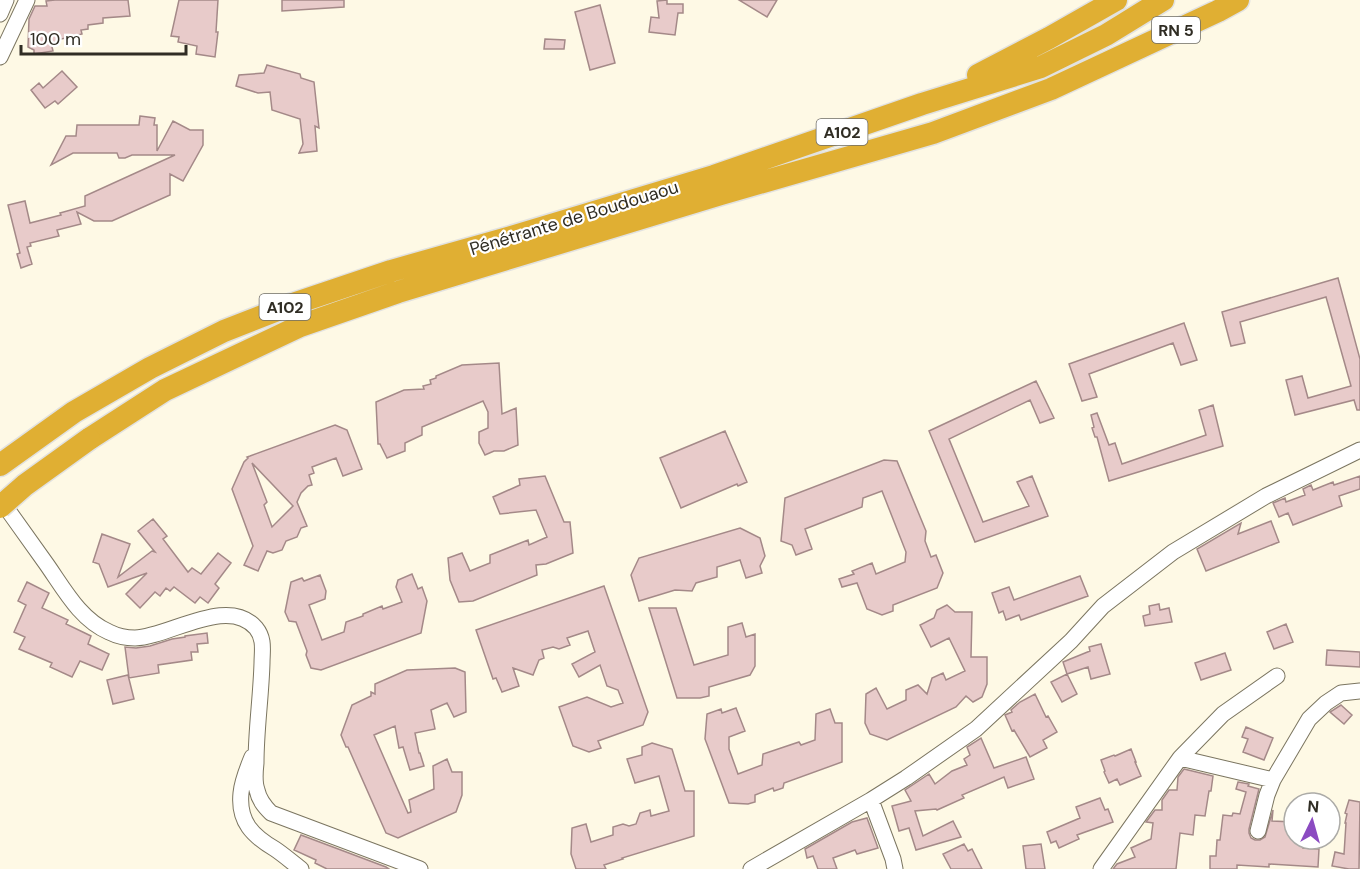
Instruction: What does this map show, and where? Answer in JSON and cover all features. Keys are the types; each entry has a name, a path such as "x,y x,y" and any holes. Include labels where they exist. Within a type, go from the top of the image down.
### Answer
{"highway":[{"path":"922,104 1049,38 1116,0"},
{"name":"Pénétrante de Boudouaou","path":"0,507 25,485 88,439 165,390 300,326 714,176 922,104 1041,67 1106,35 1163,0"},
{"path":"1113,59 1205,0"},
{"name":"RN 5","path":"1113,59 1238,0"},
{"name":"Pénétrante de Boudouaou","path":"0,465 75,412 150,368 224,331 293,304 391,271 513,247 721,194 933,133 1051,88 1113,59"}],"street":[{"path":"0,14 6,0"},
{"path":"0,57 27,0"},
{"path":"750,869 871,800 976,729 1071,641 1103,606 1173,552 1266,496 1360,450"},
{"path":"0,499 71,601 109,633 122,637 147,637 210,617 224,616 244,619 256,628 263,641 255,784 260,800 272,813 420,869"},
{"path":"1101,869 1180,758 1222,714 1277,676"},
{"path":"1258,831 1273,780 1309,719 1341,693 1360,691"},
{"path":"256,746 243,782 237,820 249,828 256,837 302,869"},
{"path":"1180,758 1273,780"},
{"path":"871,800 895,869"}],"building":[{"path":"128,0 130,16 103,18 103,23 88,25 88,29 81,30 82,34 51,43 53,51 34,54 34,50 28,47 29,19 35,6 47,6 46,1"},
{"path":"179,0 218,0 215,57 196,54 197,46 178,42 179,37 171,36"},
{"path":"282,0 344,0 344,7 282,11"},
{"path":"667,0 667,4 683,4 683,13 678,13 675,35 649,32 651,17 659,18 657,1"},
{"path":"739,0 777,0 767,17"},
{"path":"600,5 615,63 590,70 575,12"},
{"path":"545,39 565,40 564,49 544,49"},
{"path":"267,65 300,74 301,78 314,82 319,128 315,126 317,151 299,153 303,144 300,119 272,110 270,92 258,93 236,86 239,75 264,73"},
{"path":"62,71 77,87 58,104 55,101 45,108 31,90 39,83 43,88"},
{"path":"140,116 155,118 157,151 173,121 190,130 203,130 203,145 183,181 170,174 170,195 112,221 94,221 77,212 81,224 57,230 59,236 30,243 31,246 27,247 32,264 21,268 17,254 20,253 8,205 25,201 30,223 61,215 60,213 85,206 85,196 175,155 132,155 119,158 117,153 73,153 51,165 66,136 76,136 77,125 139,125"},
{"path":"1338,278 1360,359 1360,410 1357,410 1354,400 1295,415 1286,380 1302,376 1308,398 1351,386 1326,297 1240,322 1245,343 1231,346 1222,312"},
{"path":"1184,323 1197,360 1181,365 1173,343 1089,374 1097,397 1082,401 1069,364"},
{"path":"499,363 502,414 516,408 518,445 485,455 479,443 479,432 488,428 488,412 483,401 422,427 422,435 405,443 405,451 387,458 378,444 376,402 404,390 424,389 423,386 431,384 430,380 436,376 462,365"},
{"path":"1036,381 1054,418 1040,423 1030,400 949,439 983,522 1029,506 1017,482 1032,476 1048,516 975,542 929,431"},
{"path":"1213,405 1223,446 1109,481 1097,437 1092,428 1094,427 1091,415 1097,413 1109,445 1115,443 1122,464 1206,435 1199,410"},
{"path":"335,425 347,430 362,469 343,476 336,458 312,467 314,473 309,475 312,485 301,493 297,502 307,526 301,528 297,537 286,541 282,550 273,553 267,551 258,571 244,565 253,546 232,489 247,457","holes":["252,463 293,506 272,527 264,505 267,502"]},
{"path":"725,431 747,482 738,486 737,484 681,508 660,458"},
{"path":"884,460 897,461 926,531 925,541 931,557 936,555 943,573 937,588 893,605 893,611 882,615 867,609 857,583 842,587 839,579 854,574 852,571 872,563 876,574 905,562 906,552 882,491 863,498 862,507 805,529 812,549 796,555 792,545 781,541 785,498"},
{"path":"545,476 564,522 570,522 573,553 546,564 536,565 537,575 473,601 459,602 450,580 448,558 462,553 470,571 490,563 490,555 528,540 529,545 547,537 536,510 500,514 493,497 520,485 519,479"},
{"path":"1360,476 1360,489 1339,496 1342,506 1293,525 1288,513 1279,517 1273,503 1285,498 1286,502 1305,495 1303,489 1311,485 1313,490 1333,482 1334,485"},
{"path":"153,519 167,536 163,539 188,572 192,568 201,574 218,553 231,563 215,584 219,588 208,603 200,597 195,603 174,587 170,591 166,588 160,596 155,592 140,608 126,594 147,573 108,587 99,564 93,562 102,534 130,544 118,577 152,551 155,552 138,531"},
{"path":"1271,521 1279,542 1206,571 1197,549 1241,523 1238,534"},
{"path":"740,528 760,538 765,556 760,566 762,573 746,578 740,560 717,567 717,577 696,583 692,591 675,590 639,601 631,575 639,558"},
{"path":"412,574 418,589 422,587 427,601 421,633 321,670 311,668 296,622 289,621 285,612 291,582 302,578 304,581 320,575 326,591 325,599 309,605 322,640 344,632 346,622 382,606 383,609 402,602 396,587 398,580"},
{"path":"1080,576 1088,596 1021,620 1019,615 1006,620 1003,611 999,613 992,593 1009,587 1014,600"},
{"path":"27,582 49,593 42,608 68,620 66,624 91,636 88,644 109,654 102,670 80,661 72,677 50,667 52,663 19,649 25,637 14,632 26,605 18,601"},
{"path":"604,586 648,712 643,725 598,741 601,748 589,752 573,746 559,707 587,697 611,707 623,703 618,690 607,686 600,665 579,677 572,664 595,652 588,631 567,638 570,645 559,649 553,647 542,650 544,658 539,660 533,675 513,668 519,686 502,692 496,678 493,679 476,630"},
{"path":"1159,604 1160,610 1169,608 1172,622 1145,626 1143,616 1150,614 1149,606"},
{"path":"947,605 955,612 972,612 971,657 987,657 987,684 982,697 973,702 966,696 956,707 887,740 870,734 865,723 866,694 876,688 887,709 906,700 906,690 918,685 927,694 932,678 943,673 946,680 965,671 949,638 931,647 920,625 934,618 937,610"},
{"path":"649,608 676,608 694,665 728,655 728,627 742,623 746,637 755,634 755,666 750,675 709,687 709,696 677,698"},
{"path":"1286,624 1293,642 1274,649 1267,632"},
{"path":"207,633 208,643 197,644 198,652 191,652 192,660 158,665 159,673 129,678 125,647 150,646 185,636"},
{"path":"1101,644 1110,674 1091,679 1088,667 1067,674 1063,662 1090,651 1089,647"},
{"path":"1327,650 1360,652 1360,667 1326,665"},
{"path":"1225,653 1231,670 1201,680 1195,663"},
{"path":"455,668 465,672 466,712 454,717 447,703 431,710 435,729 415,733 424,766 410,770 403,747 399,748 395,726 374,735 408,813 411,812 409,800 434,789 433,766 447,759 452,772 462,772 462,795 456,812 398,838 386,833 341,735 352,705 371,696 371,692 375,694 375,684 407,670"},
{"path":"1067,674 1077,694 1062,702 1051,682"},
{"path":"128,675 134,699 113,704 107,680"},
{"path":"1035,694 1046,717 1048,716 1057,732 1043,740 1047,748 1030,757 1014,730 1012,731 1005,715 1012,712 1011,710 1020,702"},
{"path":"1341,705 1352,715 1344,724 1330,712"},
{"path":"736,708 745,731 729,737 729,749 738,774 762,765 763,754 799,742 801,745 815,740 816,714 830,709 835,723 842,723 842,762 784,783 783,788 774,791 773,788 755,795 755,802 729,803 705,739 707,714 721,709 722,713"},
{"path":"1246,727 1273,738 1264,760 1243,752 1248,739 1242,737"},
{"path":"981,738 994,768 1026,757 1034,779 1008,788 1004,777 962,795 964,798 937,810 915,811 923,836 953,821 961,837 916,850 909,828 899,831 892,806 911,801 905,790 929,774 935,784 952,771 967,765 964,759 970,755 967,747"},
{"path":"652,743 672,749 685,791 694,791 694,836 622,858 604,865 606,869 576,869 571,854 572,828 586,824 591,842 613,835 613,827 636,824 640,813 650,810 651,816 669,811 659,776 635,783 627,759 642,755 642,747"},
{"path":"1131,749 1141,776 1120,785 1117,779 1109,783 1101,760"},
{"path":"1184,769 1213,776 1205,816 1195,815 1193,835 1180,833 1176,869 1113,869 1117,864 1135,857 1131,848 1151,839 1153,823 1146,822 1155,810 1162,810 1162,800 1169,790 1177,790 1178,777"},
{"path":"1238,782 1259,789 1249,829 1251,838 1260,840 1265,837 1273,810 1272,821 1282,821 1282,851 1319,851 1318,867 1269,864 1269,867 1237,865 1237,869 1210,869 1210,856 1216,856 1223,815 1240,814 1246,792 1236,789"},
{"path":"1100,798 1113,822 1077,835 1079,839 1059,848 1056,841 1051,843 1047,832 1080,818 1076,807"},
{"path":"1349,800 1360,802 1359,869 1332,866 1335,852 1344,854 1347,814 1345,813"},
{"path":"867,818 878,848 857,854 855,850 833,858 837,869 818,869 813,856 807,858 805,849 852,822"},
{"path":"301,835 389,869 327,869 315,863 316,860 294,850"},
{"path":"964,844 968,851 972,849 982,869 951,869 943,854"},
{"path":"1041,844 1045,869 1026,869 1023,846"}]}
